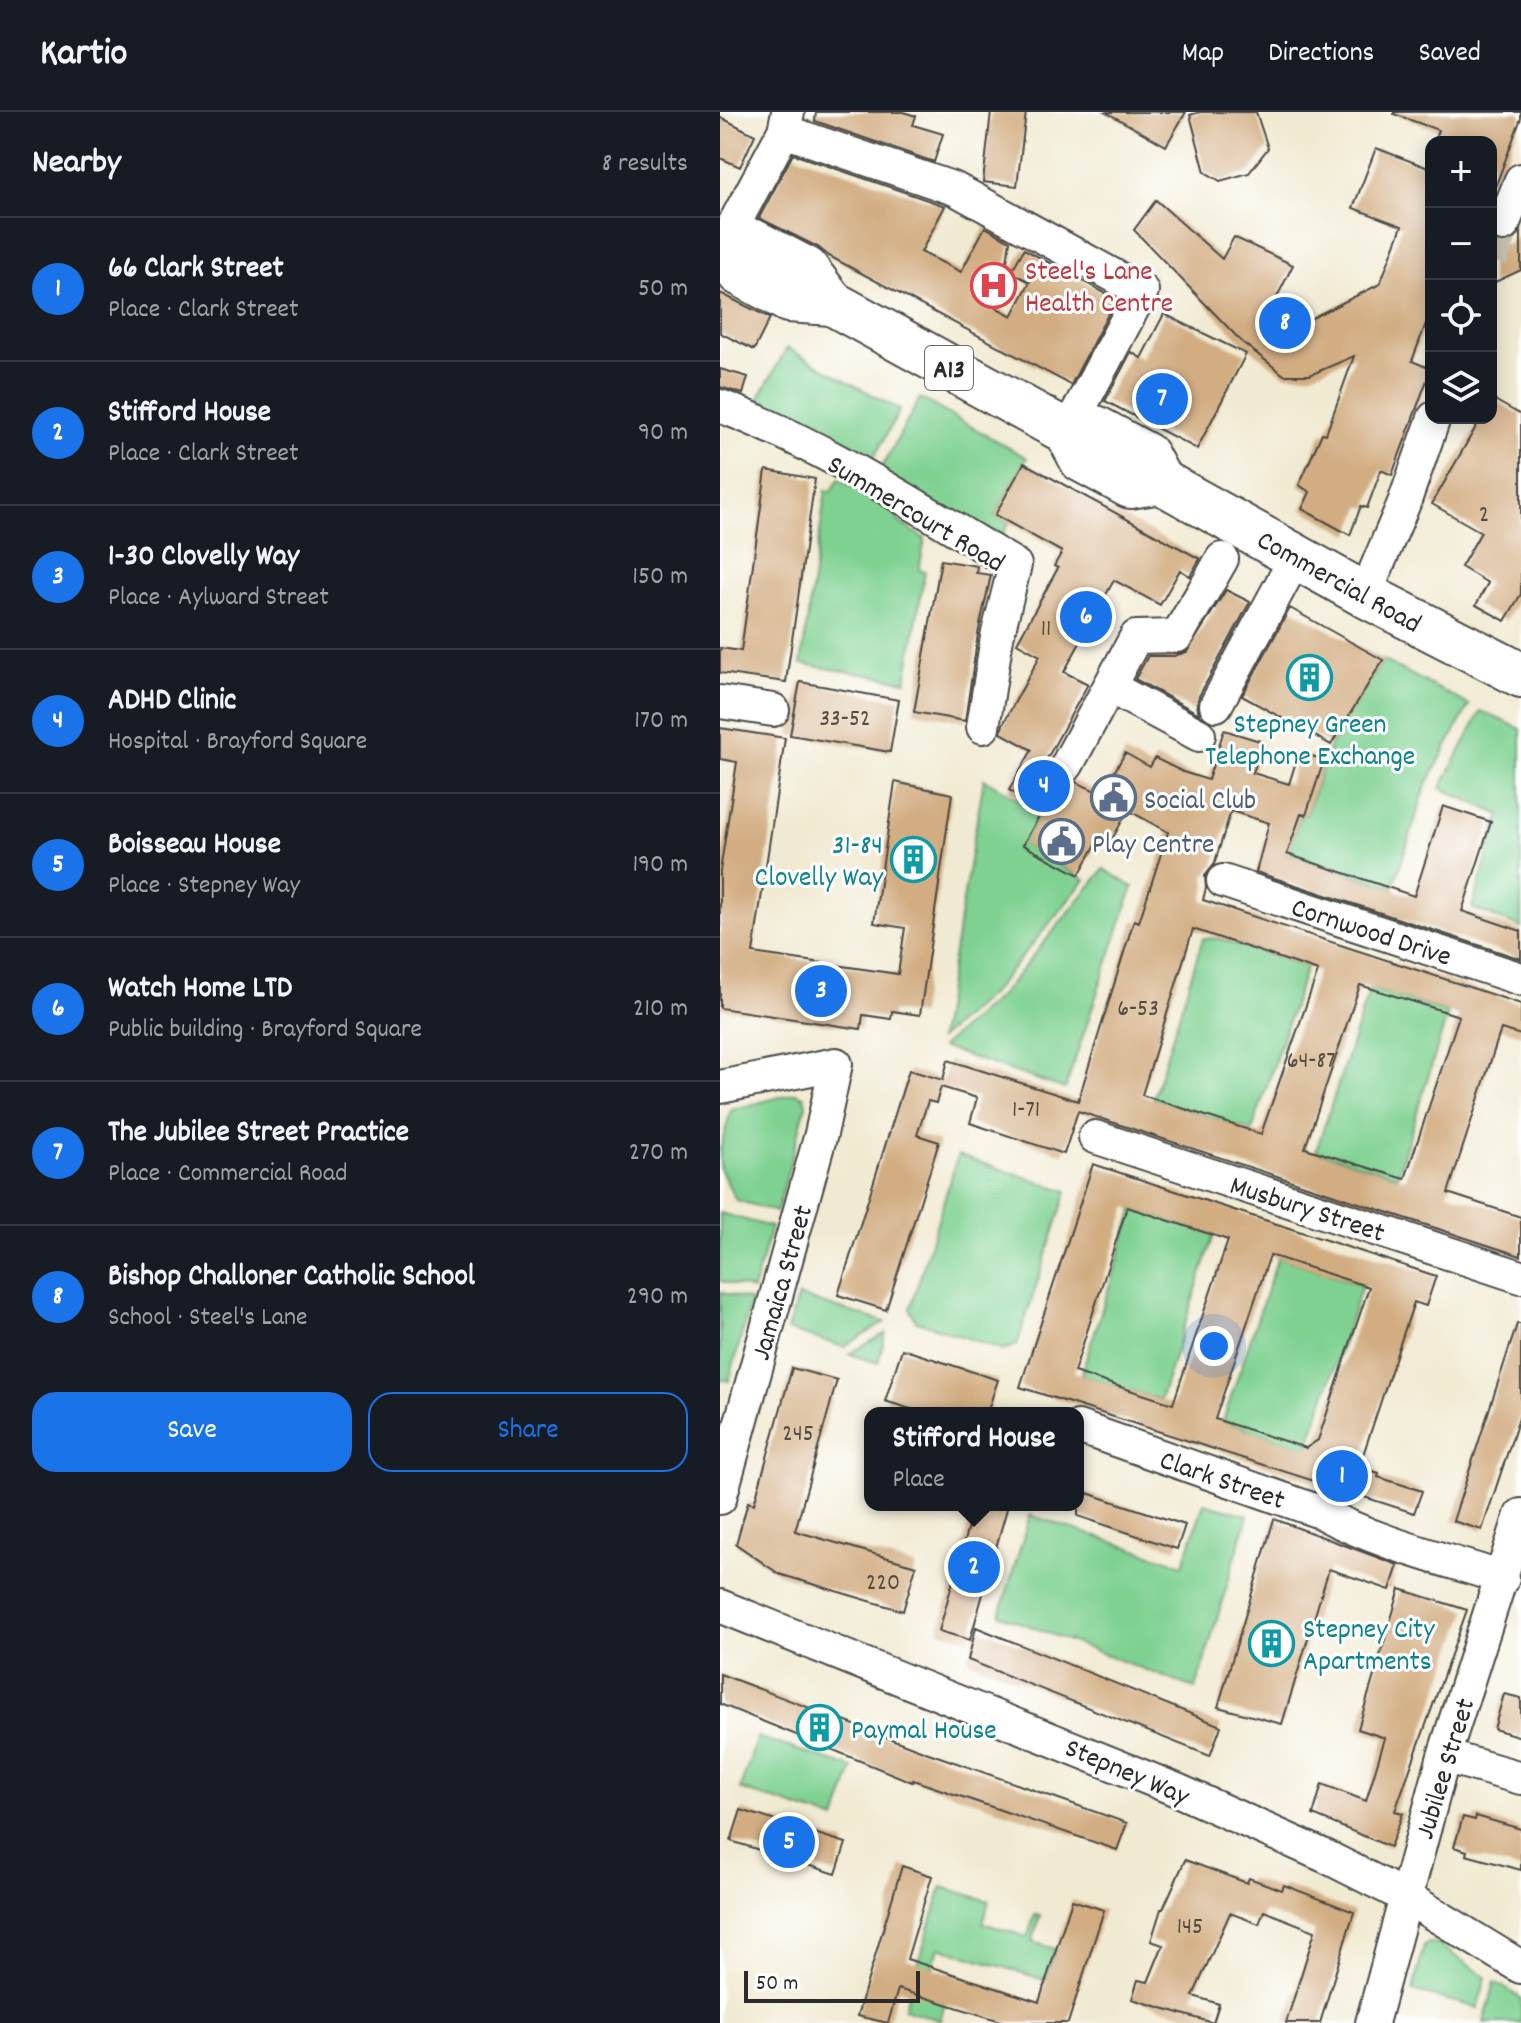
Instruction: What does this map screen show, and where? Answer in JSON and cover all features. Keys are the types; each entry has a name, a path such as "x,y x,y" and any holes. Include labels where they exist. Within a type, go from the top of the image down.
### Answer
{"highway":[{"name":"Commercial Road","path":"722,244 739,273 788,300 832,303 1067,432 1082,460 1130,486 1160,481 1365,595 1521,675"}],"street":[{"path":"722,244 786,122 955,189 1142,291 1067,432"},
{"path":"1503,225 1521,180"},
{"name":"Summercourt Road","path":"720,406 755,419 869,480 1015,565 997,637 983,727"},
{"path":"1365,595 1404,503 1432,424"},
{"path":"1216,705 1296,557"},
{"path":"1067,765 1136,637 1177,636 1213,575"},
{"path":"1110,687 1199,735"},
{"path":"720,702 773,710"},
{"name":"Cornwood Drive","path":"1223,881 1521,979"},
{"name":"Jamaica Street","path":"720,1087 836,1064 815,1159 720,1498"},
{"name":"Musbury Street","path":"1095,1137 1521,1277"},
{"name":"Clark Street","path":"1084,1429 1320,1512 1378,1539 1511,1566"},
{"name":"Jubilee Street","path":"1372,2023 1444,1756 1511,1566 1521,1515"},
{"name":"Stepney Way","path":"720,1606 1177,1790 1327,1857 1406,1897 1521,1967"},
{"path":"1444,1756 1521,1778"}],"green space":[{"path":"787,348 900,410 871,463 757,401"},
{"path":"920,398 1027,458 995,515 1009,523 998,542 880,471"},
{"path":"839,479 894,510 899,522 925,539 919,570 925,572 906,681 801,664 826,490 831,492"},
{"path":"1383,660 1469,705 1426,786 1393,888 1287,854 1301,814 1306,815 1330,746"},
{"path":"1481,711 1521,729 1521,928 1472,908 1500,815 1441,788"},
{"path":"984,779 1041,812 1024,845 1085,880 992,993 939,1039"},
{"path":"1104,869 1133,887 1065,1089 941,1047 1001,995"},
{"path":"1203,938 1221,939 1306,967 1252,1131 1153,1099"},
{"path":"1370,988 1448,1013 1397,1176 1316,1151"},
{"path":"795,1093 804,1096 806,1105 777,1212 736,1200 720,1169 720,1150 731,1110"},
{"path":"958,1155 1067,1191 1017,1345 1003,1350 916,1321 910,1309"},
{"path":"1134,1209 1214,1235 1160,1400 1081,1375"},
{"path":"720,1213 771,1227 753,1290 720,1281"},
{"path":"1278,1257 1362,1285 1307,1449 1223,1421"},
{"path":"720,1292 751,1301 729,1381 720,1379"},
{"path":"798,1296 885,1322 844,1347 787,1330"},
{"path":"886,1333 878,1363 849,1354"},
{"path":"1204,1503 1248,1515 1196,1689 1000,1615 1030,1515 1183,1565"},
{"path":"757,1737 853,1768 836,1820 740,1789"},
{"path":"942,1887 989,1901 983,1923 1027,1937 1035,1915 1040,1916 1032,1942 1055,1949 1045,1980 939,1947 924,1996 945,2003 940,2020 904,2009"},
{"path":"1436,1943 1486,1977 1478,2008 1413,1991 1424,1945"},
{"path":"1495,1982 1521,1998 1521,2023 1484,2023"}],"building":[{"path":"816,112 903,112 916,116 913,125 943,134 934,162 815,121"},
{"path":"991,112 1026,112 1017,186 983,182"},
{"path":"1106,112 1186,112 1166,146"},
{"path":"1200,112 1256,112 1268,148 1249,173 1220,181 1205,172 1190,115"},
{"path":"1521,112 1521,118 1497,182 1497,136 1436,136 1438,130 1394,114"},
{"path":"720,117 755,135 740,167 720,158"},
{"path":"1376,148 1425,167 1425,326 1412,361 1425,366 1425,385 1392,475 1381,470 1367,508 1361,506 1350,535 1302,509 1310,492 1299,485 1322,433 1326,434 1354,356 1310,375 1284,375 1242,342 1134,230 1156,200 1222,259 1234,237 1293,265 1274,303 1296,326 1380,284 1402,226 1353,208"},
{"path":"793,154 945,206 921,252 961,272 985,227 1010,241 1006,269 993,262 975,296 1012,316 1030,282 1011,272 1024,249 1116,299 1071,385 759,218"},
{"path":"1521,231 1521,270 1497,281 1497,243 1506,244"},
{"path":"720,293 770,318 754,350 720,333"},
{"path":"1164,314 1246,354 1197,449 1105,401 1131,352 1141,358"},
{"path":"720,369 748,377 743,394 720,387"},
{"path":"1497,401 1521,415 1521,594 1505,621 1476,605 1488,583 1461,567 1481,532 1432,504 1478,424 1497,424"},
{"path":"1024,463 1200,559 1190,576 1180,570 1160,605 1114,580 1064,672 1088,684 1044,764 1057,781 1067,784 1076,782 1102,794 1125,753 1150,767 1155,758 1208,780 1224,730 1263,742 1253,773 1289,784 1299,752 1324,760 1306,815 1301,814 1287,854 1414,896 1443,806 1491,822 1462,911 1521,931 1521,959 1256,872 1269,823 1231,811 1214,865 1205,876 1203,900 1521,1004 1521,1035 1501,1029 1448,1193 1521,1217 1521,1256 1078,1111 1064,1154 970,1123 977,1098 941,1087 936,1103 928,1101 917,1135 939,1142 886,1310 838,1295 909,1070 943,1080 948,1060 1078,1101 1134,920 1139,922 1168,832 1128,810 1109,845 1099,839 1079,875 1023,845 1043,809 1009,790 1032,750 1001,733 1040,656 1017,643 1058,568 1054,566 1062,552 995,515","holes":["1193,929 1318,971 1261,1134 1142,1095","1360,985 1459,1016 1405,1179 1305,1148"]},
{"path":"766,470 815,479 786,682 720,673 720,648 741,651"},
{"path":"941,560 977,566 976,573 991,575 978,634 965,721 914,712"},
{"path":"1226,590 1250,602 1199,696 1199,714 1135,679 1148,656 1174,656 1187,652"},
{"name":"Stepney Green Telephone Exchange","path":"1290,608 1383,660 1331,745 1242,696"},
{"path":"800,682 899,700 890,752 790,735"},
{"path":"720,728 785,738 753,953 898,974 905,928 874,923 895,782 952,794 920,1015 892,1011 891,1019 863,1015 861,1029 720,1008 720,871 737,762 720,759"},
{"path":"1093,1164 1436,1276 1426,1306 1414,1302 1359,1467 1379,1473 1378,1477 1422,1491 1414,1513 1020,1387","holes":["1127,1207 1228,1240 1173,1404 1074,1372","1270,1255 1369,1287 1318,1440 1306,1448 1215,1419"]},
{"path":"1517,1324 1521,1324 1521,1412 1482,1530 1453,1521"},
{"path":"902,1349 998,1380 989,1407 904,1407 885,1401"},
{"path":"792,1368 837,1380 795,1531 916,1566 903,1611 779,1574 736,1544 748,1502 754,1504"},
{"path":"1084,1492 1185,1525 1177,1549 1078,1516 1078,1511 1084,1511"},
{"path":"972,1511 1006,1511 970,1640 939,1631"},
{"name":"Stepney City Apartments","path":"1274,1519 1398,1565 1390,1590 1329,1569 1282,1724 1218,1707"},
{"name":"Stepney City Apartments","path":"1400,1589 1467,1610 1395,1811 1403,1813 1390,1847 1313,1815 1322,1784 1366,1801 1385,1738 1358,1729"},
{"path":"976,1627 1221,1726 1210,1756 968,1660"},
{"path":"720,1674 923,1751 1127,1823 1117,1850 912,1782 720,1704"},
{"path":"1504,1694 1521,1698 1521,1737 1494,1729"},
{"path":"741,1810 846,1843 836,1874 731,1841"},
{"path":"1476,1816 1521,1829 1521,1870 1466,1855 1467,1851 1454,1847 1463,1817 1475,1820"},
{"path":"1185,1860 1247,1883 1249,1878 1282,1890 1284,1885 1354,1912 1320,2023 1286,2023 1315,1931 1264,1911 1259,1924 1230,1913 1193,1996 1219,2004 1213,2023 1132,1999 1138,1980 1148,1982 1163,1945 1151,1941 1161,1909"},
{"path":"902,1866 932,1876 907,1959 1039,2002 1072,1900 1104,1910 1068,2023 1007,2023 898,1989 888,2023 857,2016"}],"tunnel":[{"path":"1497,242 1503,225"}],"place":[{"name":"Steel's Lane Health Centre","path":"994,285"},
{"name":"Bishop Challoner Catholic School","path":"1285,323"},
{"name":"The Jubilee Street Practice","path":"1162,399"},
{"name":"Watch Home LTD","path":"1086,617"},
{"name":"Stepney Green Telephone Exchange","path":"1310,677"},
{"name":"ADHD Clinic","path":"1044,786"},
{"name":"Social Club","path":"1113,798"},
{"name":"Play Centre","path":"1061,842"},
{"name":"31-84 Clovelly Way","path":"914,859"},
{"name":"1-30 Clovelly Way","path":"821,991"},
{"name":"66 Clark Street","path":"1342,1476"},
{"name":"Stifford House","path":"974,1567"},
{"name":"Stepney City Apartments","path":"1272,1643"},
{"name":"Paymal House","path":"820,1728"},
{"name":"Boisseau House","path":"789,1842"}]}
